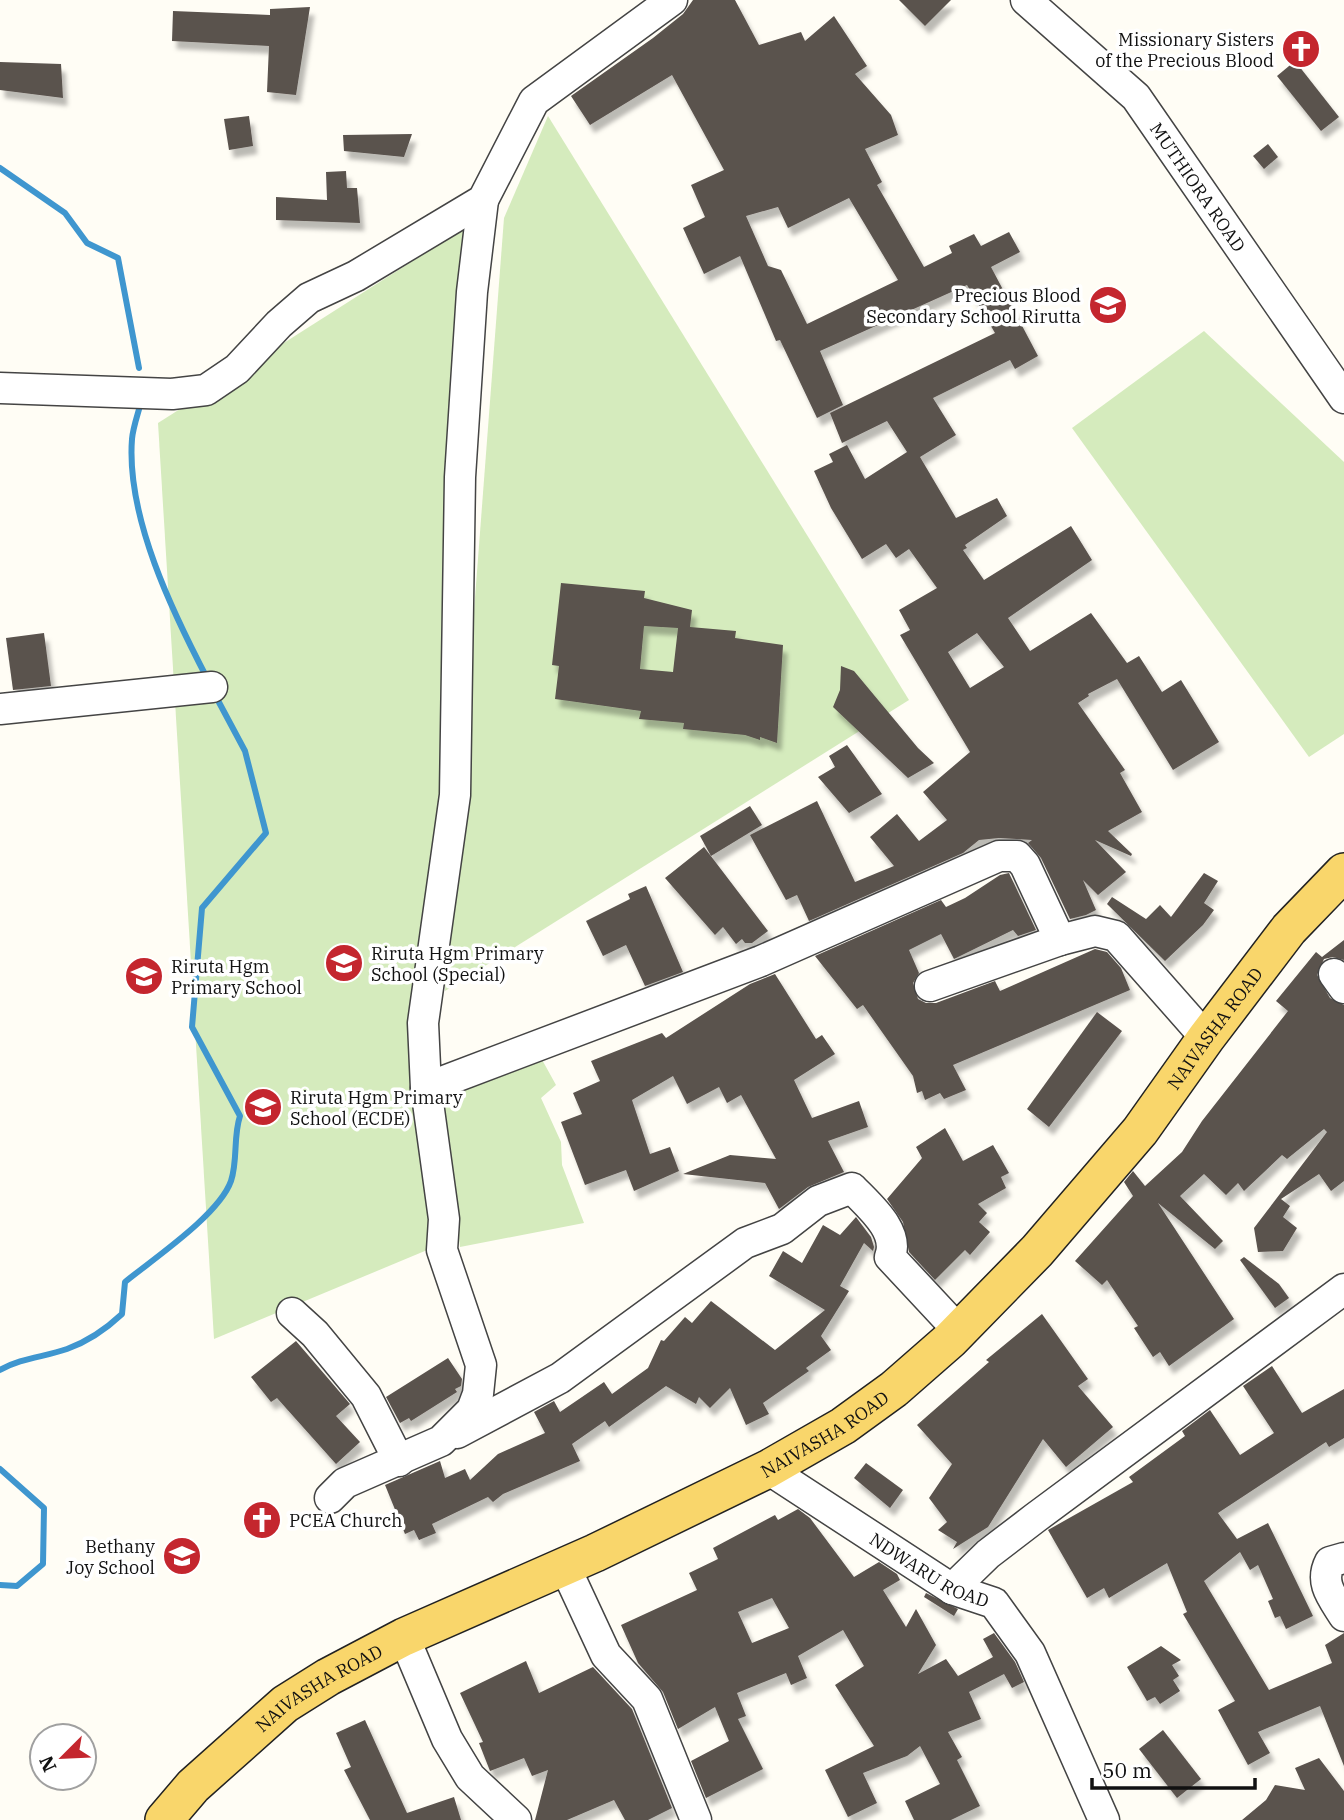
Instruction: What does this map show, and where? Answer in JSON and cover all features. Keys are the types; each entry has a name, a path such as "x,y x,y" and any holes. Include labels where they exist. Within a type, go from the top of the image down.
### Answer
{"main road":[{"name":"NAIVASHA ROAD","path":"164,1820 193,1786 285,1704 404,1637 565,1567 768,1469 843,1426 894,1389 959,1331 1037,1251 1140,1131 1289,929 1344,872"}],"street":[{"path":"441,1440 472,1410 478,1394 481,1365 442,1250 444,1219 425,1088 423,1023 455,795 460,477 472,292 483,200 534,101 671,0"},
{"name":"MUTHIORA ROAD","path":"1026,0 1136,97 1344,398"},
{"path":"0,388 172,394 206,390 237,369 309,298 356,276 483,200"},
{"path":"0,709 212,687"},
{"path":"425,1088 732,972 999,856 1017,856 1025,865 1060,940"},
{"path":"930,986 1060,940 1095,931 1116,936 1206,1038"},
{"path":"330,1497 345,1483 399,1461 560,1378 745,1243 782,1229 818,1201 844,1188 852,1188 891,1233 895,1246 890,1257 959,1331"},
{"path":"952,1589 988,1554 1344,1289"},
{"path":"292,1313 314,1334 366,1396 399,1461"},
{"name":"NDWARU ROAD","path":"768,1469 952,1589 994,1603 1030,1653 1104,1820"},
{"path":"1344,1558 1330,1562 1325,1572 1327,1589 1344,1616"},
{"path":"565,1567 606,1655 647,1699 696,1820"},
{"path":"404,1637 447,1739 470,1777 516,1820"}],"green space":[{"path":"548,116 909,700 445,991 504,218"},
{"path":"466,227 432,1248 214,1339 158,423"},
{"path":"1204,331 1344,462 1344,734 1309,757 1072,428"},
{"path":"540,1056 556,1085 541,1098 561,1142 562,1165 584,1223 460,1247 442,1090"}],"building":[{"path":"693,0 735,0 759,45 801,32 805,41 834,16 867,66 855,74 891,115 898,135 865,149 882,182 877,185 924,267 952,253 949,246 974,234 981,246 1009,232 1020,252 991,267 1038,356 1015,369 1010,360 933,398 956,435 920,457 956,518 997,498 1007,516 965,545 967,548 963,550 984,580 1071,526 1092,560 1008,618 1030,651 1091,613 1127,663 1139,656 1162,692 1181,680 1219,742 1173,770 1117,679 1088,694 1089,696 1078,703 1125,770 1120,773 1142,812 1108,831 1131,856 1095,840 1126,872 1098,895 1083,880 1096,910 1086,915 1070,919 1041,858 1028,843 1032,840 999,838 979,840 963,853 809,921 797,895 786,900 750,835 817,801 855,882 894,866 870,837 897,814 919,841 947,820 923,792 970,752 900,635 910,630 899,610 937,588 909,549 896,558 886,544 862,559 831,508 814,471 833,462 829,454 847,445 865,479 907,452 887,421 842,443 830,413 995,333 967,285 820,351 843,405 817,418 780,340 776,341 740,256 704,274 683,228 705,217 691,185 724,170 672,75 590,125 571,96 683,14","holes":["849,198 898,280 807,324 781,270 768,266 746,216 778,207 788,228","977,633 1004,667 970,688 948,652"]},
{"path":"899,0 951,0 925,26"},
{"path":"310,7 296,95 267,92 269,46 172,41 173,11 270,15 270,9"},
{"path":"1295,61 1339,117 1321,131 1277,76"},
{"path":"0,62 61,64 63,98 0,90"},
{"path":"249,116 253,146 229,150 224,119"},
{"path":"412,134 404,157 344,151 343,135"},
{"path":"1268,144 1278,157 1264,169 1253,156"},
{"path":"346,171 347,188 357,188 360,223 276,220 276,197 327,200 326,172"},
{"path":"561,583 645,591 644,598 692,610 690,627 736,631 735,638 783,645 777,743 760,737 760,740 745,735 683,729 684,723 639,719 641,711 555,699 559,666 552,665","holes":["644,626 678,628 673,672 640,669"]},
{"path":"44,633 51,686 13,690 6,638"},
{"path":"841,666 854,671 918,748 934,763 908,778 833,707 840,690"},
{"path":"847,745 882,794 849,813 818,777 835,767 829,756"},
{"path":"750,806 762,825 711,856 700,836"},
{"path":"704,847 768,931 752,943 745,943 742,939 736,944 723,927 715,935 665,878"},
{"path":"1009,873 1036,930 1018,936 1013,930 954,959 941,934 909,950 919,973 913,983 918,999 926,1003 936,1003 995,981 1000,991 1095,949 1107,952 1121,968 1130,990 953,1065 966,1090 944,1099 940,1093 925,1100 922,1091 917,1093 913,1076 863,1005 857,1009 815,956 941,900 946,907 1000,875"},
{"path":"1204,873 1218,881 1204,903 1214,910 1203,925 1165,961 1107,904 1112,897 1146,919 1160,905 1171,917"},
{"path":"646,886 683,972 645,986 626,945 603,956 586,921 630,899 628,894"},
{"path":"1344,940 1344,960 1333,957 1324,959 1317,975 1330,998 1344,1005 1344,1181 1331,1191 1319,1174 1281,1199 1290,1206 1283,1217 1297,1228 1283,1251 1258,1252 1254,1228 1327,1132 1324,1129 1287,1159 1282,1155 1244,1191 1238,1183 1226,1195 1204,1174 1180,1196 1223,1241 1215,1249 1158,1203 1234,1319 1169,1366 1160,1352 1153,1357 1134,1328 1138,1326 1107,1280 1102,1285 1075,1261 1133,1196 1124,1182 1133,1171 1145,1186 1182,1152 1202,1121 1288,1011 1276,1001 1316,952 1322,957"},
{"path":"775,974 816,1039 822,1035 835,1054 794,1080 812,1118 859,1101 868,1127 828,1141 844,1172 808,1187 779,1209 765,1183 683,1174 730,1155 776,1159 741,1095 727,1103 719,1087 687,1104 673,1076 632,1100 650,1154 670,1147 679,1171 634,1191 626,1170 585,1185 561,1122 582,1114 573,1093 600,1081 591,1061 662,1033 666,1038 750,984"},
{"path":"1097,1012 1122,1031 1049,1127 1027,1109"},
{"path":"945,1128 963,1161 993,1145 1009,1173 1001,1177 1006,1188 978,1204 987,1213 979,1222 990,1232 970,1255 965,1250 935,1280 909,1252 903,1222 887,1199 922,1158 916,1147"},
{"path":"856,1217 871,1237 874,1247 873,1251 864,1243 840,1286 849,1291 821,1336 831,1350 806,1368 809,1371 763,1403 769,1414 746,1425 730,1388 710,1408 699,1397 696,1404 666,1386 609,1427 605,1421 572,1444 580,1461 503,1494 493,1502 488,1497 432,1524 436,1533 419,1540 414,1530 405,1534 385,1485 440,1461 445,1478 465,1469 470,1480 498,1454 545,1433 534,1412 554,1401 560,1412 604,1382 612,1394 648,1368 661,1340 664,1341 685,1317 692,1323 711,1301 775,1350 825,1310 769,1276 783,1251 802,1263 823,1225 840,1235"},
{"path":"1244,1257 1279,1284 1289,1298 1275,1308 1240,1260"},
{"path":"1042,1314 1088,1379 1078,1386 1113,1427 1066,1467 1043,1439 988,1527 953,1549 957,1542 938,1530 947,1522 929,1498 952,1464 917,1425 989,1362 986,1360"},
{"path":"296,1341 350,1404 336,1416 360,1442 336,1464 277,1398 271,1402 251,1377"},
{"path":"448,1358 462,1379 461,1386 455,1389 457,1392 411,1421 409,1418 400,1423 386,1397"},
{"path":"1272,1366 1302,1413 1344,1389 1344,1438 1329,1447 1326,1442 1218,1513 1237,1539 1268,1523 1313,1616 1286,1629 1280,1616 1275,1618 1268,1601 1273,1599 1258,1565 1250,1570 1240,1552 1204,1581 1269,1690 1332,1663 1325,1645 1344,1633 1344,1766 1320,1706 1258,1732 1270,1753 1248,1765 1218,1710 1235,1701 1183,1614 1187,1612 1167,1563 1109,1598 1104,1588 1087,1598 1048,1530 1133,1482 1129,1477 1185,1436 1182,1431 1210,1410 1240,1455 1274,1433 1243,1386"},
{"path":"866,1463 903,1490 890,1508 854,1478"},
{"path":"798,1509 810,1518 854,1577 879,1562 897,1574 900,1580 883,1590 906,1627 916,1609 936,1645 918,1674 946,1659 958,1676 993,1657 983,1639 994,1633 1015,1662 1024,1682 1012,1688 1004,1674 969,1692 981,1719 948,1732 962,1757 957,1760 980,1806 951,1820 914,1820 905,1801 940,1784 920,1746 907,1756 863,1773 877,1803 848,1817 825,1770 874,1746 835,1685 864,1666 843,1630 798,1656 807,1678 791,1685 786,1673 737,1693 746,1716 738,1719 763,1769 706,1798 691,1761 729,1741 715,1707 678,1729 663,1692 638,1663 621,1625 697,1590 689,1573 718,1559 713,1548 775,1515 778,1520","holes":["772,1598 789,1628 752,1643 738,1612"]},
{"path":"926,1593 958,1609 954,1616 924,1597"},
{"path":"1161,1646 1181,1660 1172,1665 1179,1676 1173,1680 1180,1691 1160,1704 1155,1697 1147,1701 1127,1667"},
{"path":"526,1661 539,1693 593,1667 632,1709 672,1808 648,1820 625,1820 614,1800 567,1820 535,1820 548,1770 532,1776 524,1758 490,1771 479,1743 483,1742 460,1693"},
{"path":"365,1720 407,1813 454,1797 461,1820 370,1820 344,1770 351,1767 336,1733"},
{"path":"1163,1730 1201,1779 1177,1798 1139,1749"},
{"path":"1319,1758 1344,1791 1344,1820 1242,1820 1266,1800 1275,1785 1305,1790 1295,1768"}],"waterway":[{"path":"0,168 65,213 87,243 118,258 139,368"},
{"path":"141,402 132,439 136,500 144,532 167,595 208,680"},
{"path":"0,1370 75,1346 109,1325 122,1314 125,1282 200,1222 224,1194 231,1181 240,1116 192,1027 202,908 266,833 245,751 214,693"},
{"path":"0,1469 44,1508 43,1564 17,1586 0,1585"}],"place":[{"name":"Missionary Sisters of the Precious Blood","path":"1301,49"},
{"name":"Precious Blood Secondary School Rirutta","path":"1108,305"},
{"name":"Riruta Hgm Primary School (Special)","path":"344,963"},
{"name":"Riruta Hgm Primary School","path":"144,976"},
{"name":"Riruta Hgm Primary School (ECDE)","path":"263,1107"},
{"name":"PCEA Church","path":"262,1520"},
{"name":"Bethany Joy School","path":"182,1556"}]}
